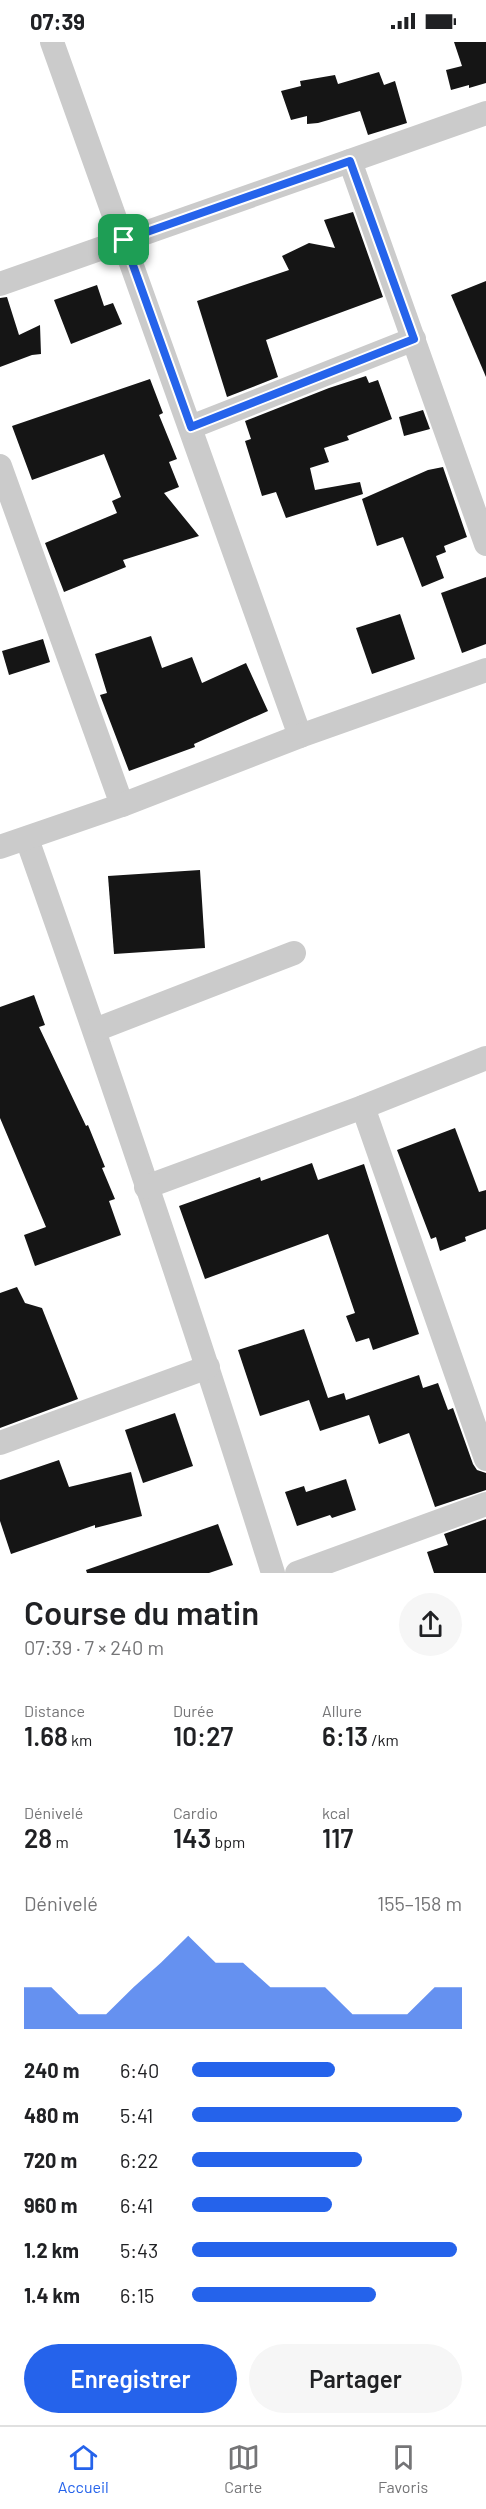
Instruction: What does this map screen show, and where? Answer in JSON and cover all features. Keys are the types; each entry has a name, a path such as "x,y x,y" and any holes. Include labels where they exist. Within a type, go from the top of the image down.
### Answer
{"street":[{"path":"52,42 300,736"},
{"path":"0,284 486,113"},
{"path":"350,161 486,544"},
{"path":"191,427 414,339"},
{"path":"0,466 122,805"},
{"path":"0,847 122,805 300,736 486,670"},
{"path":"27,838 95,1029 208,1367 273,1573"},
{"path":"95,1029 294,953"},
{"path":"146,1187 363,1107 486,1058"},
{"path":"363,1107 486,1459"},
{"path":"0,1443 208,1367"},
{"path":"297,1573 486,1504"}],"building":[{"path":"454,42 486,42 486,83 451,90 446,70 462,66"},
{"path":"379,72 384,85 395,81 407,123 368,135 360,111 318,123 307,124 307,116 291,120 281,91 301,86 300,81 335,75 338,84"},
{"path":"353,212 383,297 266,340 278,377 227,397 197,301 289,270 282,256 309,243 335,248 324,220"},
{"path":"486,281 486,377 451,295"},
{"path":"97,285 104,306 113,303 122,324 71,344 54,300"},
{"path":"7,297 19,335 40,325 41,354 0,367 0,298"},
{"path":"366,376 369,383 378,380 392,419 347,436 349,440 324,448 329,462 310,468 315,490 360,482 363,494 286,518 276,492 262,496 245,441 251,439 245,421"},
{"path":"150,379 163,413 159,415 177,459 169,462 179,487 164,493 199,536 123,560 126,567 64,592 45,543 117,513 112,501 121,497 104,454 32,480 12,426"},
{"path":"423,410 430,429 404,436 399,417"},
{"path":"443,467 467,537 444,546 446,552 436,556 444,578 422,587 403,537 377,546 362,499 428,470"},
{"path":"486,577 486,644 462,653 441,593"},
{"path":"400,614 415,659 372,674 356,628"},
{"path":"151,636 162,668 192,657 202,683 246,663 268,711 194,744 195,747 129,771 100,695 107,693 95,654"},
{"path":"43,639 50,662 9,675 2,651"},
{"path":"200,870 205,948 114,954 108,876"},
{"path":"34,995 45,1025 39,1027 86,1126 88,1125 105,1167 102,1168 115,1199 109,1201 121,1235 35,1266 24,1235 46,1227 0,1118 0,1007"},
{"path":"455,1128 479,1192 486,1190 486,1229 465,1237 466,1241 440,1251 436,1237 431,1239 397,1150"},
{"path":"312,1163 318,1180 364,1164 419,1334 373,1350 369,1338 356,1342 346,1316 355,1313 328,1234 205,1279 179,1206 260,1177 261,1181"},
{"path":"17,1287 25,1303 42,1308 78,1399 0,1428 0,1293"},
{"path":"304,1329 328,1398 344,1393 346,1400 419,1375 423,1388 438,1383 448,1410 453,1408 473,1464 477,1470 486,1473 486,1490 435,1507 409,1433 379,1444 369,1415 320,1431 309,1400 260,1416 238,1350"},
{"path":"175,1413 193,1466 143,1483 125,1430"},
{"path":"59,1460 69,1487 131,1472 142,1516 95,1528 95,1525 11,1554 0,1521 0,1480"},
{"path":"346,1479 356,1510 332,1518 330,1515 297,1526 285,1492 304,1486 306,1492"},
{"path":"486,1519 486,1573 434,1573 427,1552 448,1545 444,1534"},
{"path":"218,1524 233,1565 209,1573 87,1573 86,1570"}],"route":[{"path":"350,161 414,339 191,427 124,240 350,161"}]}
